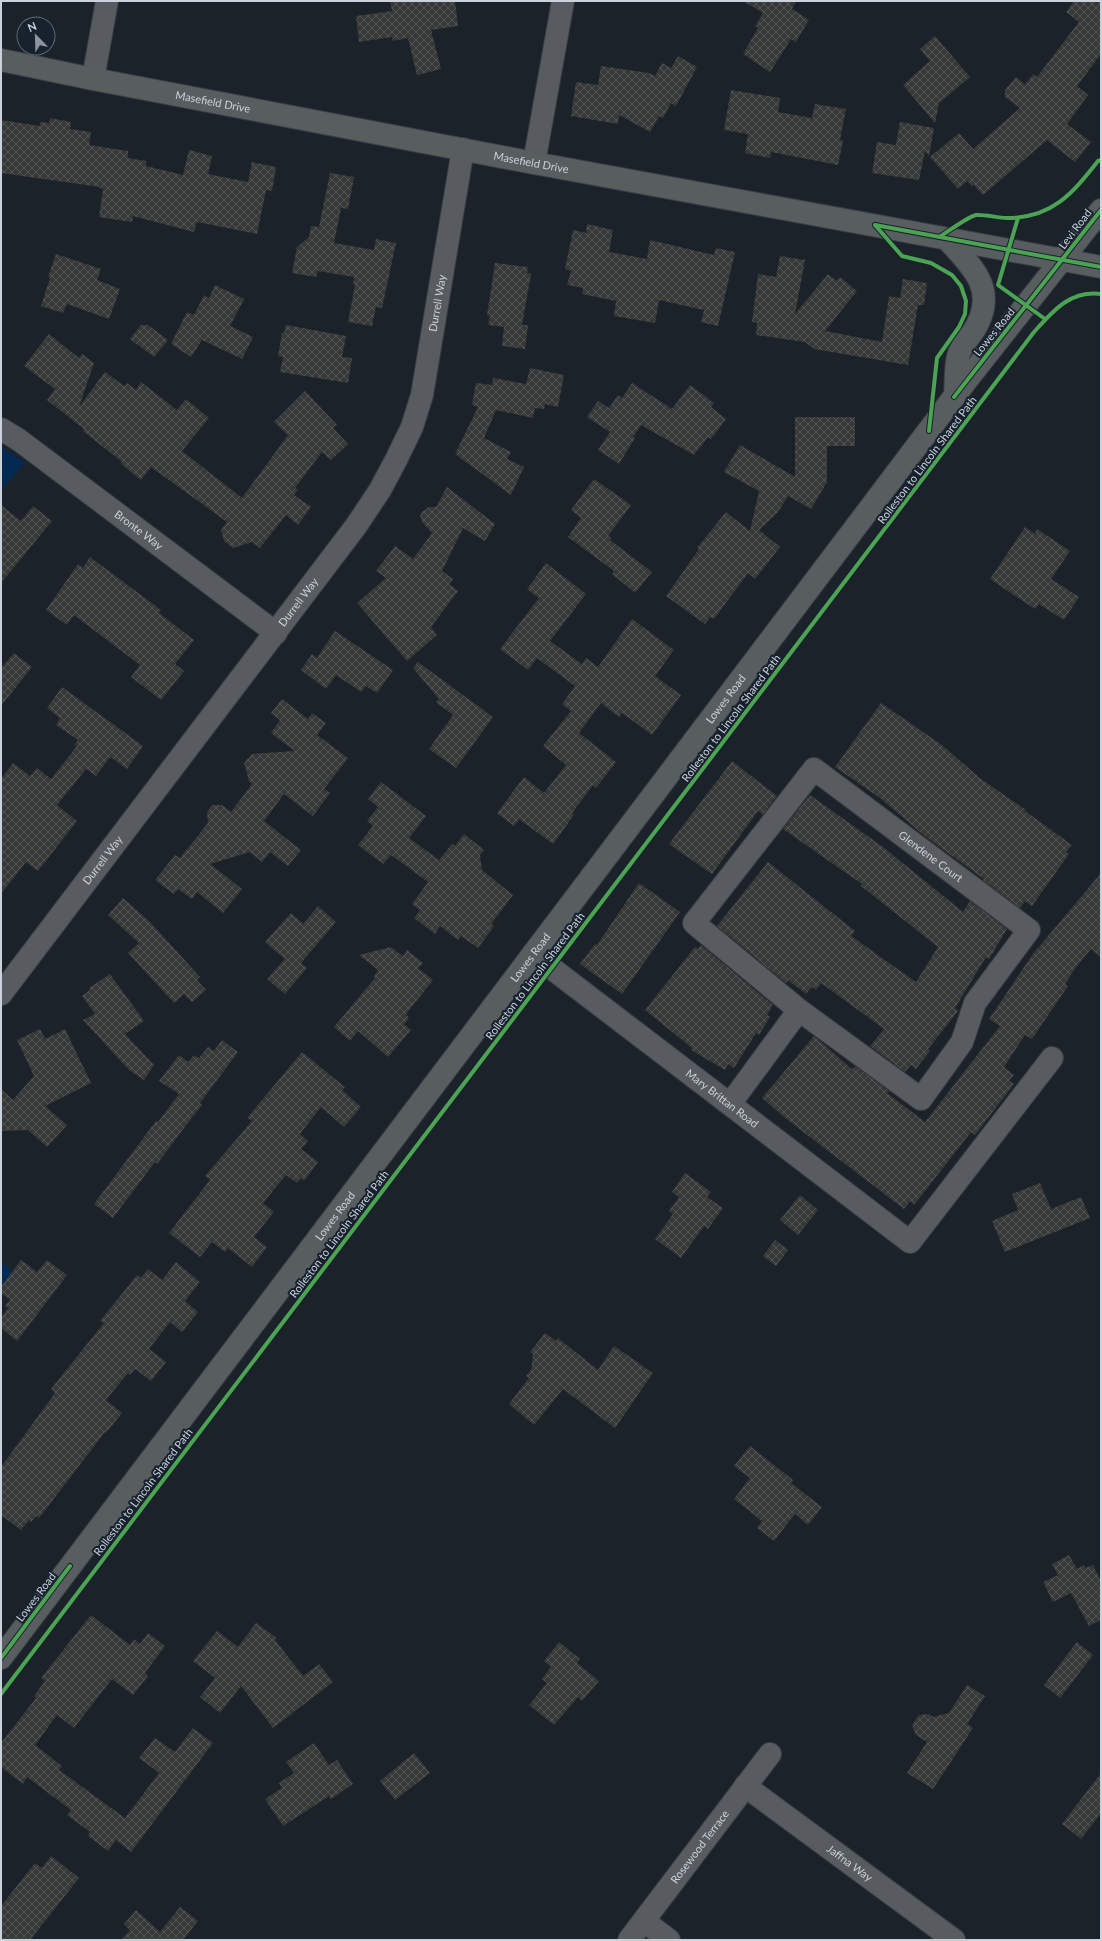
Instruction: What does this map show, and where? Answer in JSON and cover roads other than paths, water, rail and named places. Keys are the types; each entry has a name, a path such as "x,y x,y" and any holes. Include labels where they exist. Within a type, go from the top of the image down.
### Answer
{"main road":[{"name":"Masefield Drive","path":"1,60 534,163 1101,266"},
{"name":"Levi Road","path":"1063,260 1101,210"},
{"path":"947,238 980,277 983,289 984,308 978,324 959,351 954,397"},
{"name":"Lowes Road","path":"1,1658 954,397 1063,260"}],"street":[{"path":"93,79 107,1"},
{"path":"534,163 562,1"},
{"name":"Durrell Way","path":"1,994 276,633 356,526 376,496 412,427 424,388 463,149"},
{"name":"Bronte Way","path":"1,429 19,440 276,633"},
{"name":"Glendene Court","path":"814,769 1029,930 975,1003 962,1042 921,1099 799,1010 694,923 814,769"},
{"name":"Mary Brittan Road","path":"534,954 910,1242 1052,1058"},
{"path":"730,1104 799,1010"},
{"name":"Rosewood Terrace","path":"629,1940 770,1754"},
{"name":"Jaffna Way","path":"745,1786 954,1940"},
{"path":"644,1921 669,1940"}]}
